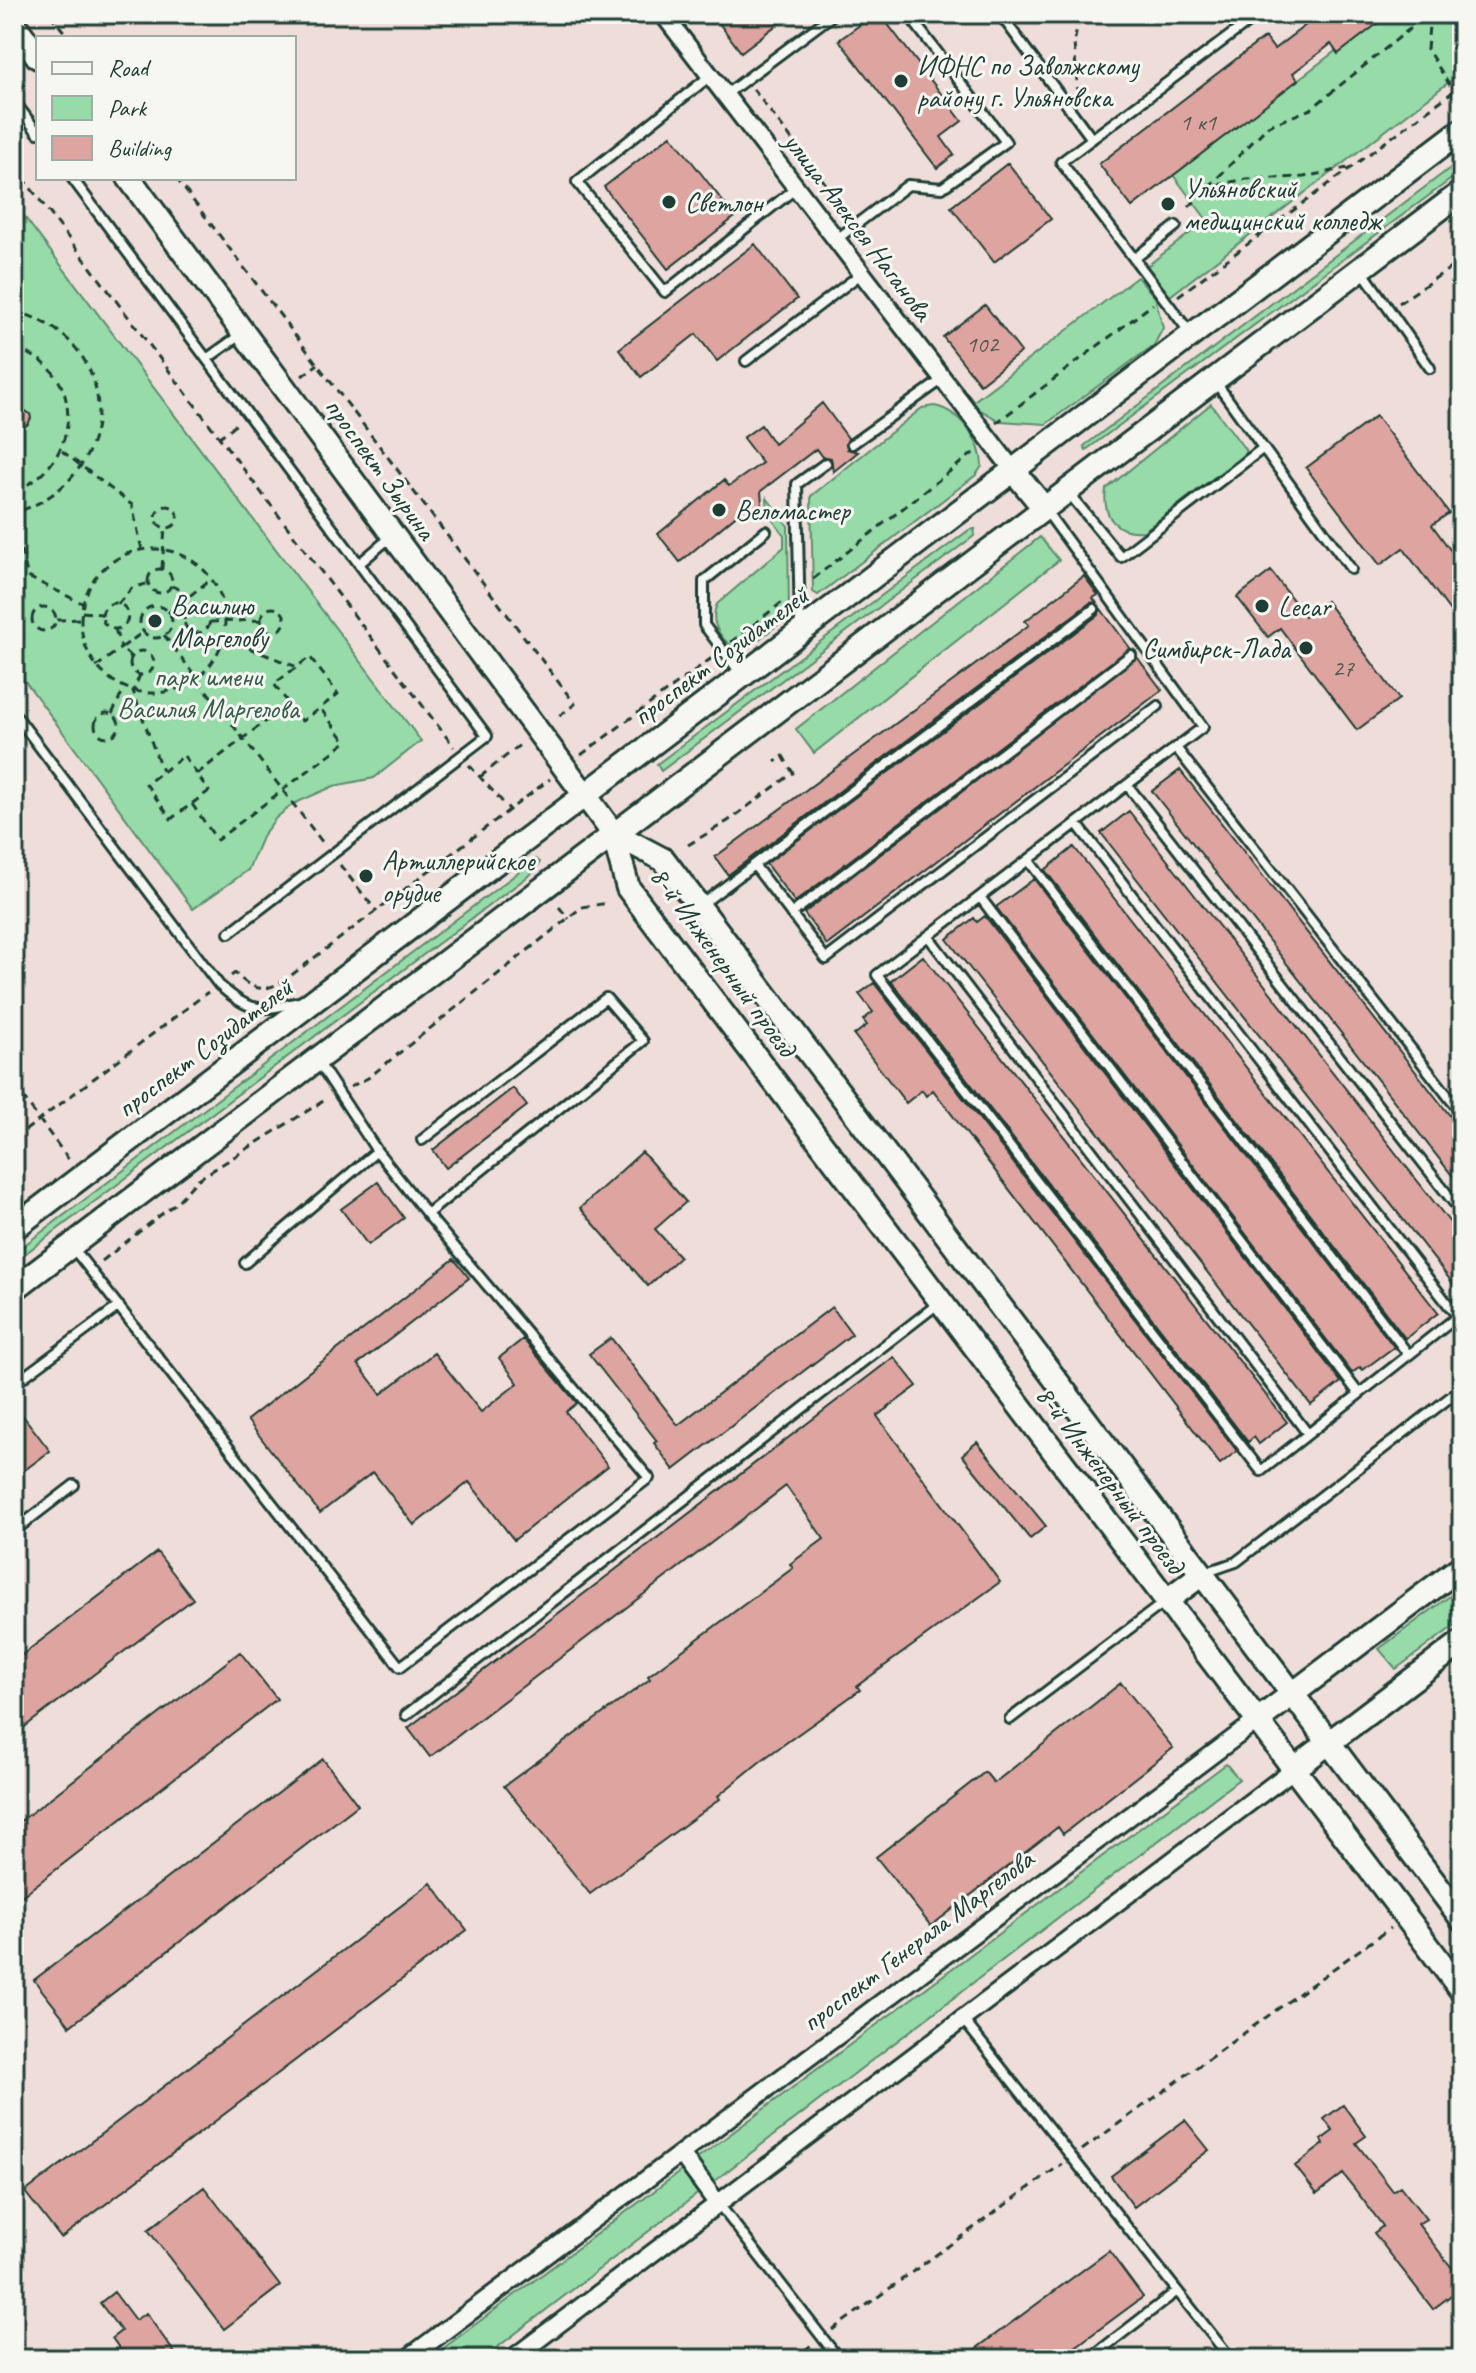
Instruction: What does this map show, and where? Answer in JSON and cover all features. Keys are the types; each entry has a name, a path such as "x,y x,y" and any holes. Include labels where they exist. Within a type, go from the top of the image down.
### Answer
{"street":[{"name":"улица Алексея Наганова","path":"663,14 1013,470"},
{"path":"14,24 36,54"},
{"name":"проспект Созидателей","path":"14,1228 1462,130"},
{"name":"проспект Зырина","path":"130,180 613,833"},
{"path":"14,1289 1360,268 1459,200"},
{"path":"1013,470 1044,508"},
{"name":"8-й Инженерный проезд","path":"613,833 664,860 1462,1919"},
{"name":"8-й Инженерный проезд","path":"613,833 628,888 1462,1991"},
{"name":"проспект Генерала Маргелова","path":"407,2359 676,2160 1462,1566"},
{"path":"1166,1601 1202,1574"},
{"path":"512,2359 1462,1642"},
{"path":"676,2160 717,2203"}],"lane":[{"path":"725,95 834,14"},
{"path":"836,239 908,185 942,188 1006,142 908,14"},
{"path":"1000,14 1092,139"},
{"path":"1191,335 1061,162 1259,14"},
{"path":"711,76 577,182 665,292 796,188"},
{"path":"14,101 36,130"},
{"path":"74,180 487,736 229,933"},
{"path":"1134,259 1176,226"},
{"path":"1360,268 1430,368"},
{"path":"746,361 862,273"},
{"path":"208,358 243,332"},
{"path":"852,444 943,379"},
{"path":"1213,379 1351,569"},
{"path":"1067,490 1121,557 1262,449"},
{"path":"800,632 797,484 826,463"},
{"path":"1044,508 1203,727 877,975 1261,1471 1460,1314 1077,824"},
{"path":"742,676 704,625 704,581 766,531"},
{"path":"360,563 393,535"},
{"path":"699,906 1094,609"},
{"path":"791,914 1131,655"},
{"path":"754,865 826,959 1158,706"},
{"path":"14,713 219,985 244,1006 276,1008 322,995"},
{"path":"1177,749 1462,1114"},
{"path":"1128,786 1462,1213"},
{"path":"1029,861 1408,1354"},
{"path":"980,897 1359,1394"},
{"path":"928,936 1308,1434"},
{"path":"422,1140 606,998 643,1041 427,1214"},
{"path":"71,1245 400,1667 649,1478 377,1151 317,1059"},
{"path":"245,1263 377,1151"},
{"path":"406,1715 939,1303"},
{"path":"14,1384 119,1306"},
{"path":"1202,1574 1236,1562 1462,1388"},
{"path":"14,1531 74,1485"},
{"path":"1010,1719 1166,1601"},
{"path":"962,2018 1231,2359"},
{"path":"717,2203 839,2359"},
{"path":"1089,2359 1177,2291"}],"path":[{"path":"50,14 67,36"},
{"path":"1080,14 1074,43 1074,72 1083,126"},
{"path":"1429,14 1427,49 1454,91"},
{"path":"1189,207 1213,186 1268,126 1311,109 1429,14"},
{"path":"745,80 857,224"},
{"path":"14,1139 235,973 256,990 268,990 377,912 800,589 1152,304 1168,304 1462,85"},
{"path":"14,166 461,756 510,810"},
{"path":"1213,186 1246,179 1304,177 1350,167"},
{"path":"178,180 575,704 558,717"},
{"path":"1390,309 1462,260"},
{"path":"14,311 38,317 67,338 88,367 98,401 96,437 81,469 63,490 39,506 14,513"},
{"path":"14,349 41,361 57,380 67,402 69,427 62,451 49,471 30,485 14,491"},
{"path":"62,451 81,469 132,505 142,550"},
{"path":"162,570 165,528 156,518 158,511 168,506 176,512 177,518 175,525 165,528"},
{"path":"14,523 28,577 83,604"},
{"path":"142,550 164,551 187,558 211,579 219,592 225,621 223,638 213,661 196,679 166,692 133,691 96,667 85,647 81,619 83,604 91,584 104,568 122,556 142,550"},
{"path":"149,583 154,571 162,570 170,575 171,585 188,598 194,608 206,611 210,622"},
{"path":"168,613 211,579"},
{"path":"149,583 158,593"},
{"path":"131,657 121,648 115,629 105,624 103,614 107,606 118,604 132,588 149,583"},
{"path":"155,606 158,593 171,585"},
{"path":"115,629 123,626 128,618 127,610 118,604"},
{"path":"155,606 168,613 171,622 164,635 155,638 143,632 141,618 146,609 155,606"},
{"path":"44,607 51,609 56,620 53,627 42,631 31,620 36,609 44,607"},
{"path":"194,608 184,621 191,632 203,632 210,622"},
{"path":"270,608 278,608 285,618 284,626 274,632 263,628 261,620 270,608"},
{"path":"82,612 103,614"},
{"path":"128,618 141,618"},
{"path":"56,620 81,619"},
{"path":"210,622 261,620"},
{"path":"96,667 143,632"},
{"path":"164,635 377,912"},
{"path":"223,638 297,667"},
{"path":"131,657 142,651 152,656 153,669 140,675 133,691 162,771"},
{"path":"131,657 130,668 140,675"},
{"path":"310,657 338,694 302,721 289,703 274,684 310,657"},
{"path":"112,714 125,687"},
{"path":"197,774 289,703"},
{"path":"192,804 217,840 346,742 320,708"},
{"path":"104,713 112,714 119,728 111,737 103,737 96,732 95,721 104,713"},
{"path":"480,777 526,740"},
{"path":"184,756 197,774 209,791 171,819 146,784 184,756"},
{"path":"688,845 728,821 793,773 783,756 775,762"},
{"path":"559,907 569,919 582,907 608,903"},
{"path":"14,1085 69,1160"},
{"path":"793,2359 1406,1917"}],"green space":[{"path":"1384,14 1462,14 1462,72 1170,296 1147,266 1207,220 1173,175"},
{"path":"1462,159 1462,171 1086,450 1084,446"},
{"name":"парк имени Василия Маргелова","path":"14,203 421,741 374,778 334,786 293,804 276,818 263,835 248,870 193,909 14,666"},
{"path":"1137,277 1155,297 1163,328 1154,345 1046,424 1000,421 970,404"},
{"path":"1211,404 1247,452 1144,531 1126,530 1113,522 1106,508 1106,489"},
{"path":"934,406 952,414 967,428 978,447 982,466 976,475 818,595 813,592 811,496 922,408"},
{"path":"767,498 788,526 789,616 744,651 730,644 719,633 715,612 717,604 784,547 784,535 768,514"},
{"path":"975,529 974,536 661,771 657,764 969,530"},
{"path":"1040,537 1059,560 814,753 796,729"},
{"path":"536,859 540,862 535,871 14,1262 14,1253"},
{"path":"1462,1587 1462,1620 1396,1669 1379,1649"},
{"path":"1226,1764 1239,1779 482,2359 429,2359"}],"building":[{"path":"712,14 791,14 741,52"},
{"name":"ИФНС по Заволжскому району г. Ульяновска","path":"854,14 880,14 962,121 941,137 954,155 937,168 839,40 861,24"},
{"path":"1306,14 1390,14 1338,54 1331,44 1293,73 1298,80 1132,207 1099,164 1265,37 1274,49 1311,21"},
{"name":"Светлон","path":"671,135 735,217 668,269 604,187"},
{"path":"1008,163 1051,219 994,262 951,207"},
{"path":"755,244 797,299 717,361 696,334 641,377 619,349"},
{"path":"985,305 1021,352 980,384 943,337"},
{"path":"822,403 848,438 847,449 858,452 833,472 831,458 822,457 816,449 761,491 762,504 754,510 746,507 680,562 658,534 724,480 729,486 762,463 743,438 761,425 774,444"},
{"path":"14,404 30,414 31,418 14,434"},
{"path":"1376,416 1449,513 1432,525 1462,566 1462,627 1403,548 1380,565 1306,468"},
{"path":"1271,571 1305,616 1326,601 1399,699 1357,730 1280,628 1268,637 1237,597"},
{"path":"1084,576 1098,595 1093,598 1096,602 1090,603 728,875 715,857 1029,625 1025,621"},
{"path":"1101,609 1130,648 795,902 766,864 1098,615"},
{"path":"1137,657 1162,690 827,945 804,913"},
{"path":"1180,770 1462,1131 1462,1188 1152,791"},
{"path":"1129,811 1462,1238 1462,1295 1101,833"},
{"path":"1074,847 1438,1313 1410,1335 1405,1338 1045,870"},
{"path":"1034,879 1394,1347 1363,1370 1360,1367 1352,1373 996,907"},
{"path":"985,916 1341,1382 1311,1405 947,939 974,918 977,922"},
{"path":"923,956 1287,1422 1259,1444 1254,1437 1248,1442 891,981"},
{"path":"874,983 1237,1451 1220,1464 933,1090 926,1096 922,1090 906,1103 854,1035 867,1025 863,1020 873,1012 859,994"},
{"path":"513,1088 527,1106 446,1168 433,1150"},
{"path":"642,1152 686,1202 655,1229 680,1257 648,1286 580,1208"},
{"path":"378,1182 404,1218 368,1245 341,1209"},
{"path":"454,1259 469,1278 358,1364 381,1394 434,1353 481,1412 518,1383 499,1358 523,1339 577,1403 566,1412 608,1466 514,1540 469,1482 414,1525 373,1472 320,1513 247,1420"},
{"path":"832,1307 852,1334 674,1470 654,1443 657,1441 589,1354 611,1338 678,1425"},
{"path":"894,1357 917,1386 877,1416 1000,1582 857,1686 860,1690 762,1760 718,1796 720,1799 590,1894 504,1786 650,1679 648,1676 793,1568 790,1564 824,1539 786,1486 430,1757 408,1728"},
{"path":"14,1404 50,1451 14,1478"},
{"path":"977,1442 1046,1526 1030,1539 962,1455"},
{"path":"157,1552 193,1599 14,1735 14,1661"},
{"path":"240,1652 277,1699 14,1902 14,1826"},
{"path":"1121,1683 1173,1748 1063,1834 1058,1827 931,1926 876,1857 985,1772 994,1783"},
{"path":"323,1759 358,1805 70,2026 34,1980"},
{"path":"431,1883 467,1930 61,2238 25,2192"},
{"path":"1343,2105 1366,2136 1356,2143 1393,2191 1400,2186 1426,2219 1418,2224 1462,2281 1462,2287 1433,2309 1374,2233 1383,2226 1343,2174 1317,2194 1295,2166 1324,2144 1321,2140 1333,2131 1324,2119"},
{"path":"1185,2120 1209,2150 1134,2207 1111,2176"},
{"path":"204,2187 280,2286 224,2329 148,2230"},
{"path":"1109,2251 1143,2297 1059,2359 962,2359"},
{"path":"114,2292 135,2320 146,2313 179,2359 127,2359 112,2338 121,2331 100,2303"}],"place":[{"name":"ИФНС по Заволжскому району г. Ульяновска","path":"901,81"},
{"name":"Светлон","path":"669,202"},
{"name":"Ульяновский медицинский колледж","path":"1168,204"},
{"name":"Веломастер","path":"719,510"},
{"name":"Lecar","path":"1262,606"},
{"name":"Василию Маргелову","path":"155,621"},
{"name":"Симбирск-Лада","path":"1306,648"},
{"name":"Артиллерийское орудие","path":"366,876"}]}
